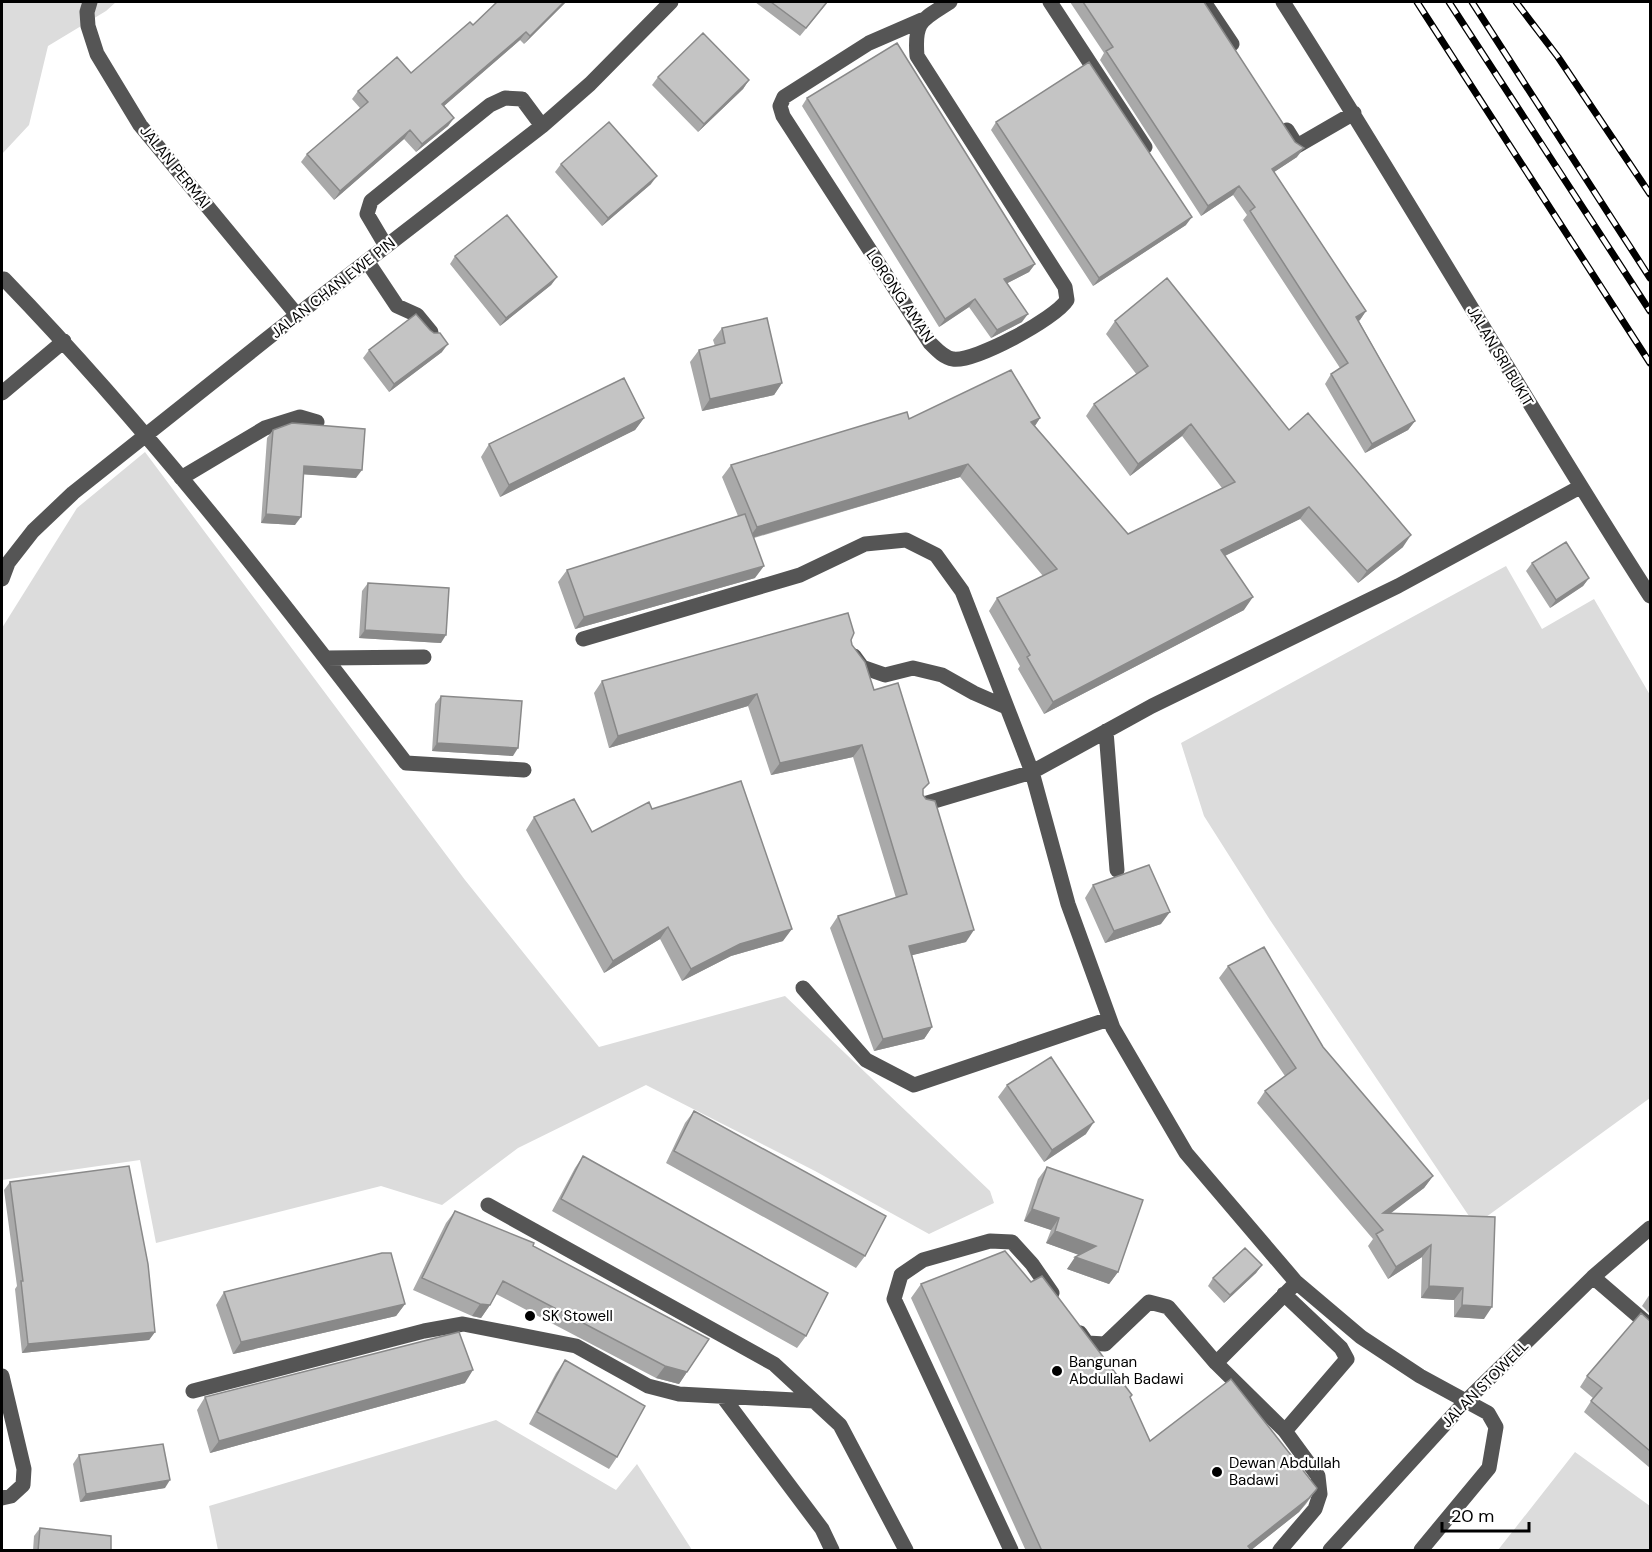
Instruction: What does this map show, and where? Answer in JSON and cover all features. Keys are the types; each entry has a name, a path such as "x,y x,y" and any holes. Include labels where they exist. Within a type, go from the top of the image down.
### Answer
{"street":[{"name":"JALAN PERMAI","path":"90,2 87,12 88,26 97,54 140,125 297,315"},
{"name":"JALAN CHAN EWE PIN","path":"2,579 8,563 33,531 72,494 297,315 542,126 590,84 671,2"},
{"path":"922,20 950,2"},
{"path":"1050,2 1153,159"},
{"path":"1204,2 1241,59"},
{"name":"JALAN SRI BUKIT","path":"1283,2 1354,113 1580,487 1650,596"},
{"name":"LORONG AMAN","path":"922,20 916,36 917,56 1065,287 1066,300 1046,319 981,353 953,360 945,357 930,343 823,181 783,116 780,106 784,97 869,43 922,20"},
{"path":"386,246 367,214 370,201 490,105 505,98 522,99 542,126"},
{"path":"1279,117 1298,146 1354,113"},
{"path":"367,261 398,306 417,315 431,332"},
{"path":"4,279 64,341 146,434 326,658 406,763 524,770"},
{"path":"2,393 64,341"},
{"path":"181,478 265,428 300,417 317,422"},
{"path":"924,804 1032,772 1152,706 1398,586 1580,487"},
{"path":"583,639 800,575 865,544 906,540 936,555 962,591 1032,772 1068,904 1109,1019 1186,1153 1296,1282 1361,1337 1419,1376 1488,1413 1496,1427 1489,1468 1421,1551"},
{"path":"852,652 862,667 885,675 913,668 942,675 1006,707"},
{"path":"326,658 424,657"},
{"path":"1106,731 1117,870"},
{"path":"803,988 866,1060 914,1085 1109,1019"},
{"path":"488,1205 774,1364 840,1425 906,1551"},
{"name":"JALAN STOWELL","path":"1330,1551 1466,1401 1593,1277 1650,1228"},
{"path":"1011,1551 894,1299 901,1275 923,1260 990,1241 1012,1242 1032,1264 1087,1343 1105,1344 1149,1302 1167,1306 1216,1363 1285,1431 1318,1476 1320,1494 1315,1509 1280,1551"},
{"path":"1593,1277 1650,1326"},
{"path":"1216,1363 1296,1282"},
{"path":"1284,1294 1341,1348 1347,1359 1285,1431"},
{"path":"193,1390 424,1331 463,1324 576,1346 648,1386 679,1394 814,1401"},
{"path":"2,1377 24,1469 24,1485 11,1496 2,1498"},
{"path":"723,1397 822,1529 831,1551"}],"shaded area":[{"path":"2,2 116,2 106,11 48,46 29,125 2,154"},
{"path":"145,452 465,880 599,1047 785,996 990,1191 994,1203 929,1234 815,1171 646,1085 518,1148 442,1205 381,1186 156,1243 140,1160 2,1180 2,628 77,508"},
{"path":"1506,566 1542,629 1594,599 1650,695 1650,1098 1475,1225 1270,920 1204,816 1181,743"},
{"path":"496,1420 616,1490 637,1464 692,1550 218,1550 209,1506"},
{"path":"1575,1452 1650,1506 1650,1550 1498,1550"}],"building":[{"path":"497,2 564,2 530,36 526,32 442,104 454,118 422,144 410,130 340,191 307,154 368,102 358,91 397,57 411,73 470,22 473,25"},
{"path":"771,2 827,2 806,28"},
{"path":"1083,2 1204,2 1295,142 1304,148 1272,169 1366,311 1356,317 1415,421 1372,444 1331,374 1348,363 1250,211 1255,207 1239,186 1208,206 1106,51 1113,47"},
{"path":"703,33 749,80 704,124 658,77"},
{"path":"897,43 1035,264 1004,279 1028,314 997,330 975,299 945,319 807,98"},
{"path":"1089,62 1192,217 1099,278 996,122"},
{"path":"609,122 657,176 608,218 561,164"},
{"path":"507,215 557,277 506,318 455,256"},
{"path":"1167,278 1289,430 1308,413 1411,535 1367,571 1309,507 1221,550 1253,597 1053,702 1027,657 1030,655 997,598 1057,569 968,464 757,527 731,465 907,412 909,419 1011,370 1040,418 1031,422 1128,534 1235,482 1191,424 1138,464 1094,404 1148,366 1115,321"},
{"path":"416,314 430,330 440,333 448,344 394,384 369,350"},
{"path":"767,318 782,383 710,399 699,350 725,343 722,328"},
{"path":"624,378 644,418 509,485 489,444"},
{"path":"292,423 365,429 362,470 304,466 301,517 266,514 273,430"},
{"path":"745,514 764,566 584,617 567,570"},
{"path":"1566,542 1589,578 1556,600 1532,563"},
{"path":"368,583 449,588 446,635 365,630"},
{"path":"848,613 854,633 851,640 852,645 865,662 874,690 898,683 929,783 923,789 923,795 926,799 935,801 974,930 909,946 932,1027 883,1039 838,916 907,894 862,745 780,763 757,694 618,736 602,681"},
{"path":"441,696 522,701 518,748 437,743"},
{"path":"741,781 792,929 740,944 691,969 668,927 613,961 534,817 574,799 592,832 649,802 652,809"},
{"path":"1149,865 1170,912 1114,931 1093,885"},
{"path":"1264,947 1323,1047 1433,1176 1383,1213 1495,1217 1492,1307 1462,1305 1463,1288 1429,1286 1431,1245 1396,1267 1376,1234 1383,1230 1265,1091 1296,1068 1228,966"},
{"path":"1051,1057 1094,1122 1052,1150 1007,1085"},
{"path":"694,1111 886,1216 865,1256 674,1151"},
{"path":"583,1156 828,1293 806,1336 561,1199"},
{"path":"129,1166 148,1264 155,1332 28,1344 21,1281 23,1281 10,1182"},
{"path":"1047,1167 1143,1200 1118,1272 1075,1257 1096,1246 1055,1231 1059,1218 1032,1209"},
{"path":"455,1211 534,1243 533,1246 709,1339 687,1372 665,1366 503,1281 490,1305 480,1304 422,1278"},
{"path":"1245,1248 1262,1265 1230,1295 1213,1278"},
{"path":"1005,1251 1031,1282 1042,1276 1132,1395 1130,1397 1150,1441 1231,1379 1317,1488 1316,1490 1248,1546 1252,1551 1042,1551 921,1284"},
{"path":"382,1253 391,1253 405,1304 241,1342 224,1292"},
{"path":"1641,1313 1650,1321 1650,1451 1591,1401 1602,1388 1587,1376"},
{"path":"459,1332 473,1370 219,1441 205,1397"},
{"path":"565,1360 645,1406 617,1457 537,1412"},
{"path":"163,1444 170,1480 86,1494 79,1455"},
{"path":"40,1528 111,1536 111,1551 38,1551"}],"railway":[{"path":"1417,2 1650,363"},
{"path":"1449,2 1650,311"},
{"path":"1472,2 1650,278"},
{"path":"1516,2 1558,57 1650,194"}],"place":[{"name":"SK Stowell","path":"530,1316"},
{"name":"Bangunan Abdullah Badawi","path":"1057,1371"},
{"name":"Dewan Abdullah Badawi","path":"1217,1472"}]}
